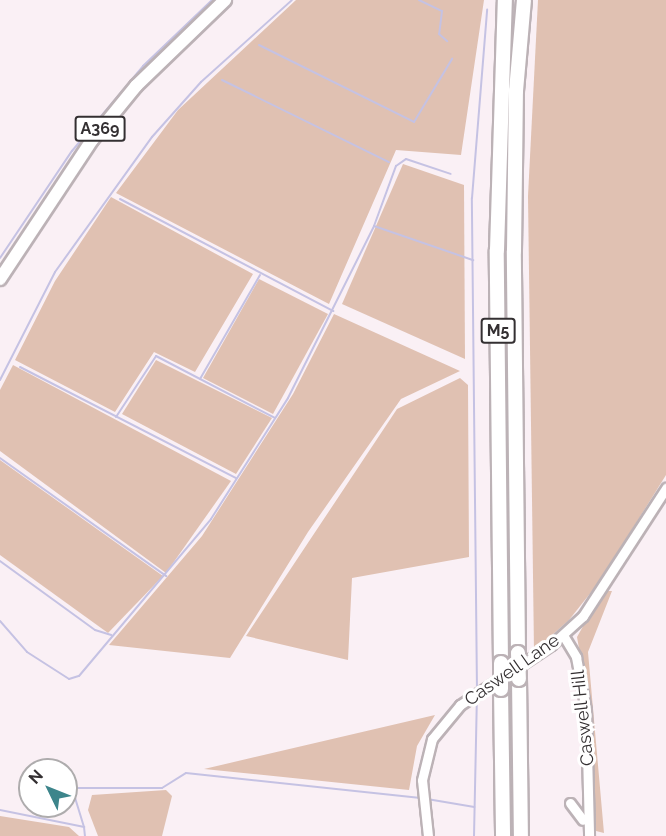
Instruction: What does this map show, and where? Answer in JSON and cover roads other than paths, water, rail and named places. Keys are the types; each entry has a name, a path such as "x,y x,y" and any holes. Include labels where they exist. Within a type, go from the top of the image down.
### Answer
{"highway":[{"name":"M5","path":"503,836 497,239 506,0"},
{"name":"M5","path":"521,836 514,240 516,91 524,0"}],"main road":[{"name":"A369","path":"0,279 92,140 136,86 225,0"}],"street":[{"name":"Caswell Lane","path":"428,836 422,780 432,739 460,705 562,635 583,616 666,488"},
{"name":"Caswell Hill","path":"562,635 576,657 586,710 589,836"},
{"path":"583,820 572,805 590,805"}],"waterway":[{"path":"0,258 72,151 143,66 212,0"},
{"path":"0,380 55,272 152,137 201,82 292,0"},
{"path":"419,0 442,11 439,34 447,41"},
{"path":"477,691 472,198 487,10"},
{"path":"259,45 414,122 452,59"},
{"path":"222,80 389,162"},
{"path":"0,621 27,652 69,679 79,676 211,519 288,398 374,226 396,166 406,159 451,174"},
{"path":"120,199 333,311"},
{"path":"374,226 473,260"},
{"path":"200,379 260,275"},
{"path":"116,417 156,356 275,418"},
{"path":"20,367 236,478"},
{"path":"0,458 166,576"},
{"path":"0,561 95,630 111,635"},
{"path":"474,836 477,696"},
{"path":"0,810 84,827 72,788 162,788 186,773 421,798"},
{"path":"427,799 474,807"},
{"path":"84,827 85,836"}]}
